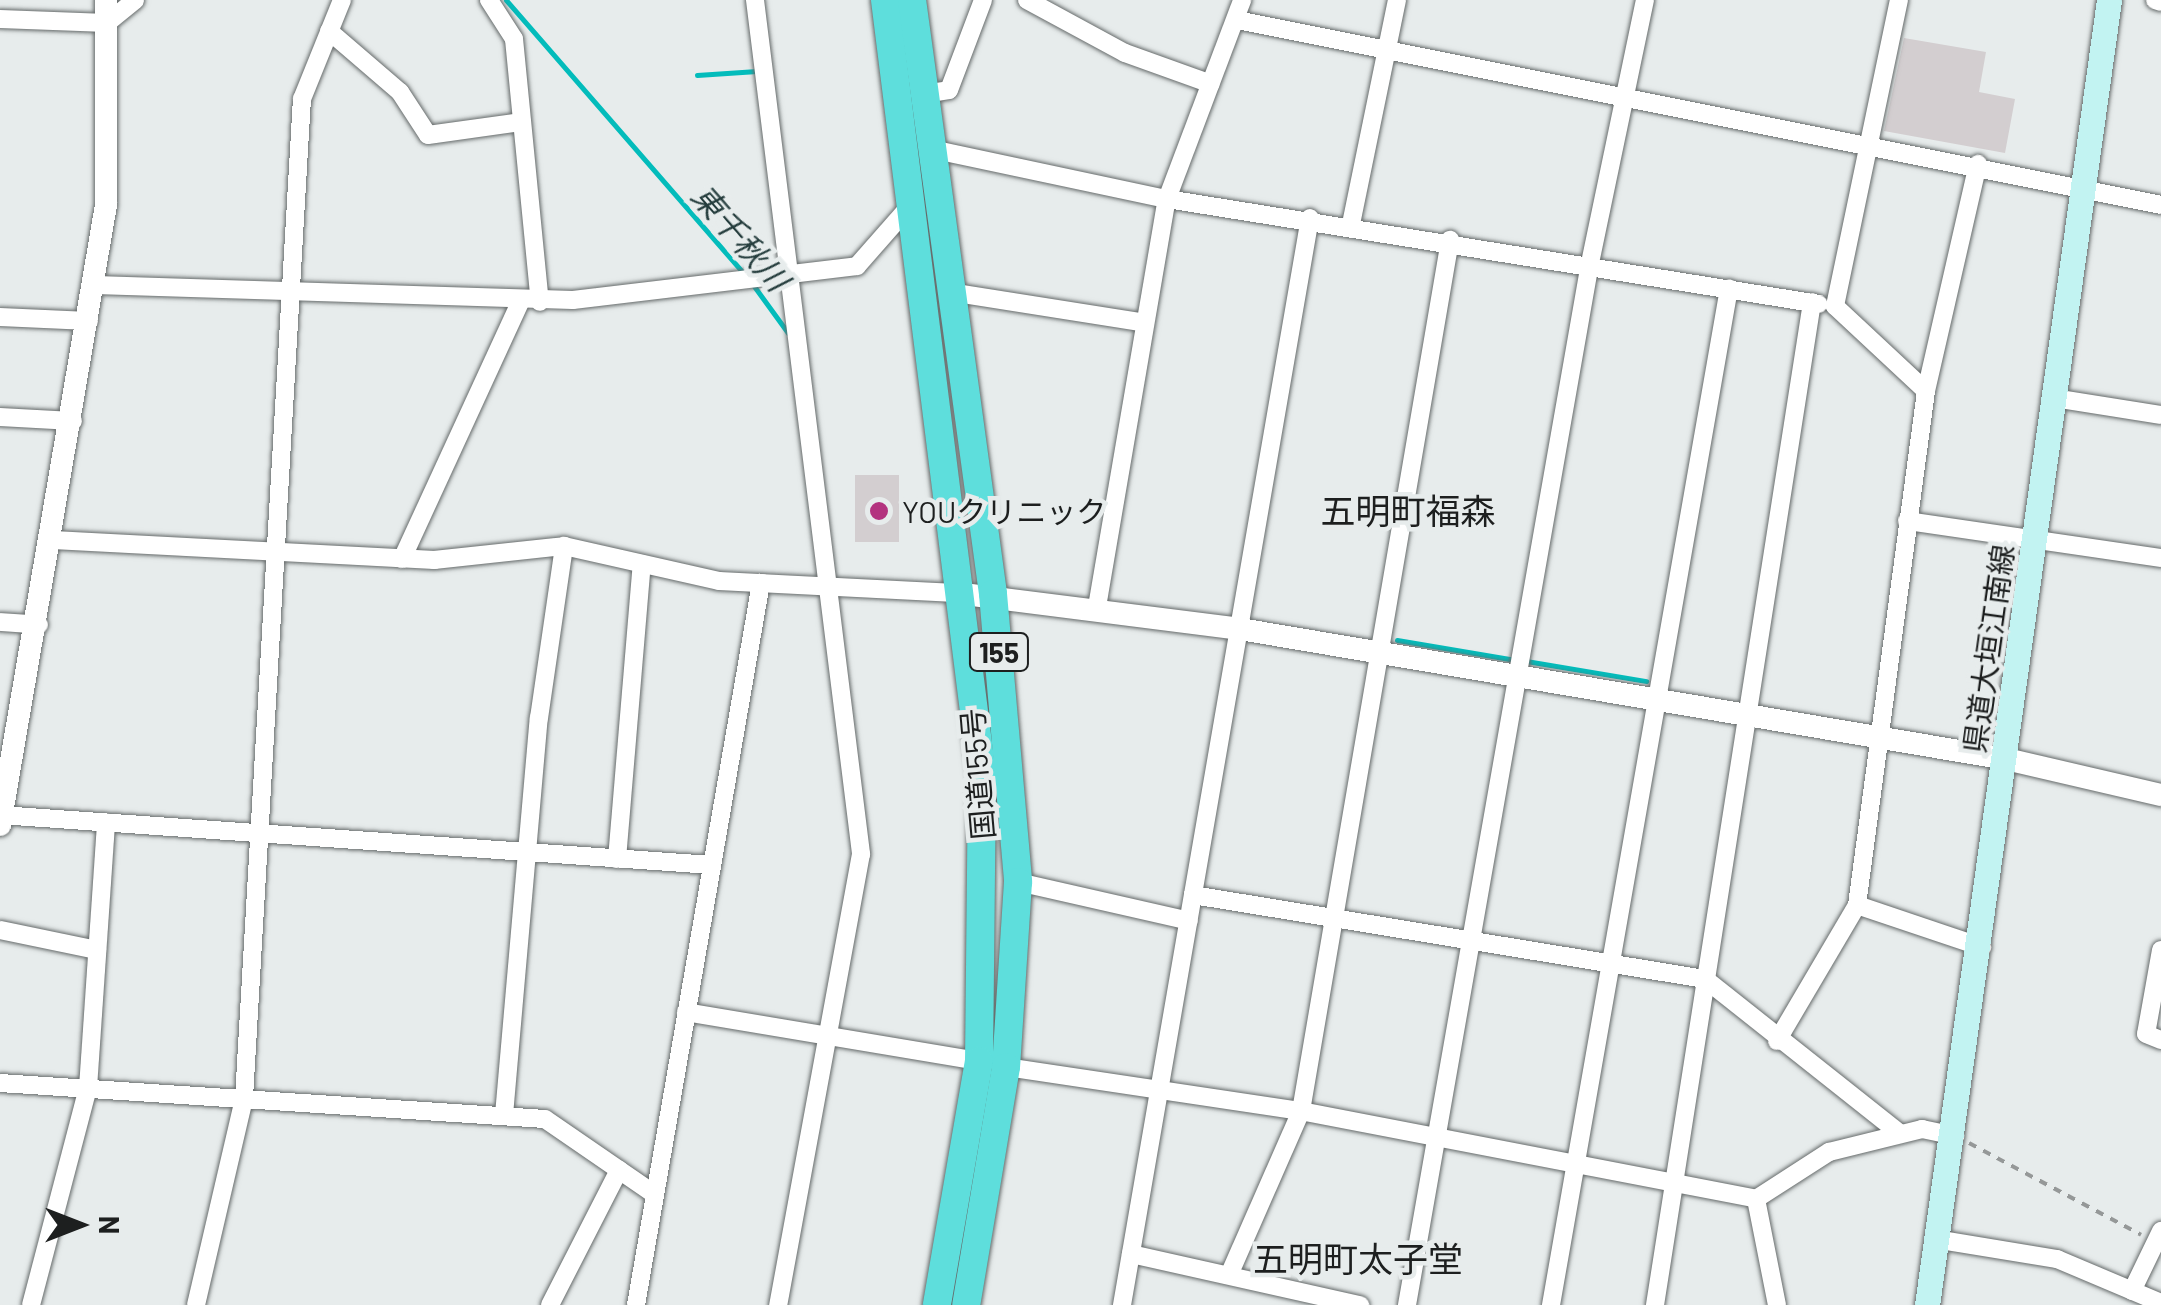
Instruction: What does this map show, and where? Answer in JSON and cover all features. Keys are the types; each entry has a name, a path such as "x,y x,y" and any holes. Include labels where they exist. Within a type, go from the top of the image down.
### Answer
{"highway":[{"name":"国道155号","path":"885,0 982,776 992,1064 937,1305"},
{"name":"国道155号","path":"912,0 993,594 1018,882 992,1064 966,1305"}],"main road":[{"name":"県道大垣江南線","path":"1927,1305 1942,1240 2109,0"}],"street":[{"path":"0,19 106,12 135,0"},
{"path":"196,1305 244,1098 302,99 342,0"},
{"path":"489,0 514,40 540,302"},
{"path":"755,0 861,854 778,1305"},
{"path":"924,94 949,90 983,0"},
{"path":"1027,0 1055,9 1211,84"},
{"path":"1097,607 1167,199 1242,0"},
{"path":"1351,224 1397,0"},
{"path":"1407,1305 1590,264 1645,0"},
{"path":"1835,306 1899,0"},
{"path":"106,12 111,164 90,322 39,625 1,819 711,865"},
{"path":"1237,20 1387,44 2084,185 2161,206"},
{"path":"328,31 400,92 428,135 522,122"},
{"path":"932,148 1167,199 1351,224 1835,306 1926,391"},
{"path":"1777,1041 1857,905 1926,391 1978,164"},
{"path":"95,284 540,302 787,278 857,266 908,208"},
{"path":"1122,1305 1310,218"},
{"path":"1230,1273 1301,1111 1450,240"},
{"path":"1551,1305 1730,288"},
{"path":"950,292 1145,323"},
{"path":"402,558 520,302"},
{"path":"1655,1305 1744,716 1812,302"},
{"path":"0,317 90,322"},
{"path":"2054,398 2161,415"},
{"path":"0,416 73,421"},
{"path":"1907,521 2161,558"},
{"path":"53,540 402,558 564,546 642,564 762,583 993,594 1240,629 1518,679 1880,737 2006,759 2161,795"},
{"path":"504,1114 525,853 564,546"},
{"path":"617,859 642,564"},
{"path":"636,1305 762,583"},
{"path":"0,622 39,625"},
{"path":"31,1305 88,1088 106,823"},
{"path":"1018,882 1188,922"},
{"path":"1193,895 1705,978 1777,1041 1899,1133"},
{"path":"1857,905 1982,947"},
{"path":"0,930 97,950"},
{"path":"2161,950 2146,1034 2161,1040"},
{"path":"686,1012 1301,1111 1756,1199 1830,1152 1899,1133 1956,1136"},
{"path":"0,1083 545,1119 654,1194"},
{"path":"550,1305 619,1170"},
{"path":"1756,1199 1777,1305"},
{"path":"2125,1295 2158,1236"},
{"path":"1942,1240 2057,1259 2125,1295 2161,1303"},
{"path":"1131,1254 1230,1273 1350,1304"}],"path":[{"path":"1956,1136 2158,1236"}],"building":[{"path":"1904,38 1986,52 1979,92 2015,99 2005,153 1884,131"},
{"path":"855,475 899,475 899,542 855,542"}],"waterway":[{"name":"東千秋川","path":"506,0 744,274"},
{"path":"697,75 757,71"},
{"name":"東千秋川","path":"751,282 788,333"},
{"path":"1397,640 1515,660"},
{"path":"1526,661 1646,681"}],"place":[{"name":"YOUクリニック","path":"879,511"}],"district":[{"name":"五明町福森","path":"1408,510"},
{"name":"五明町太子堂","path":"1358,1258"}]}
